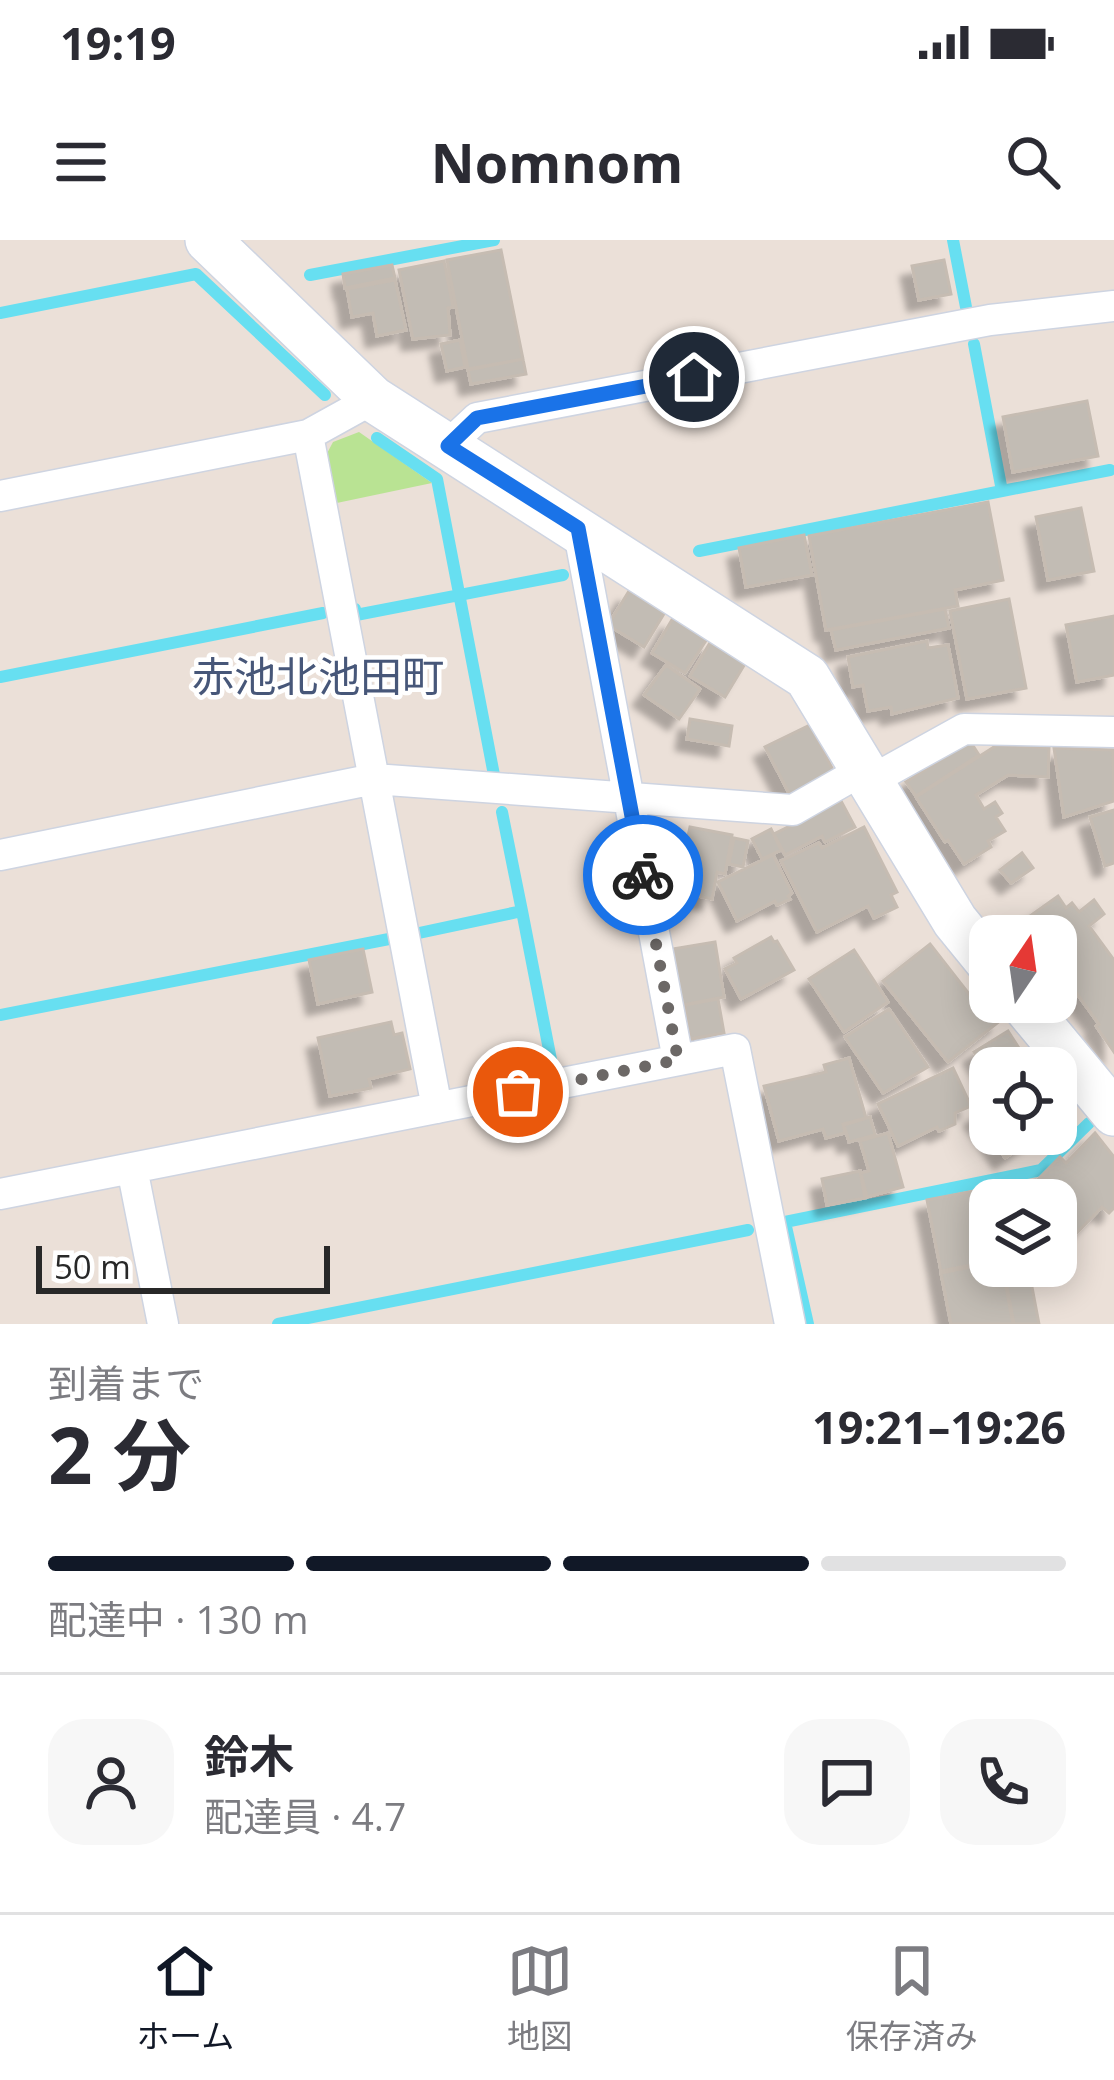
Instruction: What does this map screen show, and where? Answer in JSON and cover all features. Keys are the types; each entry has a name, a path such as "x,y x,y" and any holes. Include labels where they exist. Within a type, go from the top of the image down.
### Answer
{"street":[{"path":"208,240 373,399 807,677 969,938"},
{"path":"448,446 477,418 990,320 1114,306"},
{"path":"0,496 308,435 373,399"},
{"path":"308,435 437,1108"},
{"path":"578,528 678,1060"},
{"path":"0,855 374,779 793,810 964,729 1114,732"},
{"path":"1041,1023 1110,1101"},
{"path":"0,1194 735,1049 790,1324"},
{"path":"132,1168 164,1324"}],"green space":[{"path":"359,432 432,483 332,504 323,461 333,442"}],"building":[{"path":"501,250 523,359 468,369 447,260"},
{"path":"944,260 951,294 919,300 912,266"},
{"path":"444,261 453,307 448,308 450,335 413,339 399,270"},
{"path":"392,265 395,278 345,288 343,274"},
{"path":"395,280 406,330 377,336 373,313 352,317 347,289"},
{"path":"460,340 465,367 447,371 441,344"},
{"path":"523,359 526,374 471,384 468,370"},
{"path":"1087,401 1098,456 1013,472 1003,417"},
{"path":"988,502 1003,580 955,590 958,606 826,630 809,536"},
{"path":"1081,508 1094,571 1048,580 1036,517"},
{"path":"804,535 812,575 746,587 739,548"},
{"path":"629,591 665,612 644,647 608,625"},
{"path":"1009,599 1026,688 967,699 950,611"},
{"path":"945,609 949,628 836,650 831,630"},
{"path":"1114,616 1114,675 1077,682 1066,625"},
{"path":"673,618 707,639 685,673 652,653"},
{"path":"711,641 746,662 725,697 690,676"},
{"path":"927,641 928,648 948,645 958,698 892,714 891,707 868,711 863,685 853,687 848,657"},
{"path":"666,665 700,689 679,719 644,695"},
{"path":"690,719 732,726 729,746 687,739"},
{"path":"810,725 835,774 791,797 765,747"},
{"path":"970,741 979,755 916,796 906,782"},
{"path":"997,745 1049,748 1048,777 1008,775 976,795 984,809 995,802 1002,813 996,817 1005,831 988,841 991,847 964,864 916,797"},
{"path":"1054,748 1113,750 1114,801 1064,817"},
{"path":"841,801 855,827 825,842 822,836 785,855 774,834"},
{"path":"1114,810 1114,863 1105,866 1090,817"},
{"path":"690,827 732,835 725,874 717,872 712,899 658,883 660,875 655,874 664,831 688,836"},
{"path":"864,827 897,892 891,895 897,907 874,918 868,906 817,932 781,861"},
{"path":"771,829 781,850 762,859 752,839"},
{"path":"734,838 748,841 743,867 729,864"},
{"path":"1022,853 1033,868 1011,883 1000,870"},
{"path":"773,855 792,893 790,899 777,905 775,901 737,921 718,882"},
{"path":"1058,896 1066,908 1072,903 1079,912 1094,900 1104,914 1089,926 1114,960 1114,1052 1077,994 1077,915 1031,915"},
{"path":"771,937 794,970 741,999 725,969 737,963 734,958"},
{"path":"715,942 724,997 683,1005 673,949"},
{"path":"930,944 969,994 969,1023 997,1023 948,1062 883,981"},
{"path":"363,949 372,992 318,1004 309,960"},
{"path":"854,950 888,1002 844,1032 809,979"},
{"path":"718,999 724,1033 690,1039 685,1005"},
{"path":"889,1009 928,1067 883,1093 845,1037"},
{"path":"391,1022 394,1035 402,1033 410,1069 369,1079 371,1088 330,1096 318,1038"},
{"path":"1008,1031 1018,1047 982,1047"},
{"path":"849,1058 866,1118 843,1124 845,1133 826,1138 823,1129 779,1141 764,1086 826,1072 824,1065"},
{"path":"953,1068 969,1107 955,1113 955,1124 939,1131 937,1127 898,1146 878,1104"},
{"path":"870,1117 875,1135 849,1142 844,1125"},
{"path":"888,1133 903,1187 867,1197 861,1173 869,1171 860,1141"},
{"path":"1095,1133 1114,1157 1114,1208 1109,1213 1102,1207 1077,1233 1077,1179 1039,1179 1060,1157 1066,1163"},
{"path":"860,1171 865,1198 827,1205 822,1179"},
{"path":"969,1192 969,1266 941,1271 927,1200"},
{"path":"969,1267 969,1287 1006,1287 1013,1324 951,1324 941,1273"},
{"path":"1007,1287 1032,1287 1039,1324 1014,1324"}],"waterway":[{"path":"310,275 494,240"},
{"path":"953,240 966,307"},
{"path":"0,313 196,274 325,395"},
{"path":"699,551 1002,491 974,344"},
{"path":"377,438 437,479 494,775"},
{"path":"1002,491 1110,470"},
{"path":"355,609 356,615 563,575"},
{"path":"0,677 323,613"},
{"path":"419,933 522,911 502,812"},
{"path":"522,911 553,1070"},
{"path":"0,1015 389,939"},
{"path":"808,1324 785,1222 1041,1170 1089,1123"},
{"path":"278,1324 748,1230"}],"way so far":[{"path":"518,1092 678,1060 643,875"}],"district":[{"name":"赤池北池田町","path":"318,675"}],"route":[{"path":"643,875 578,528 448,446 477,418 694,377"}]}
